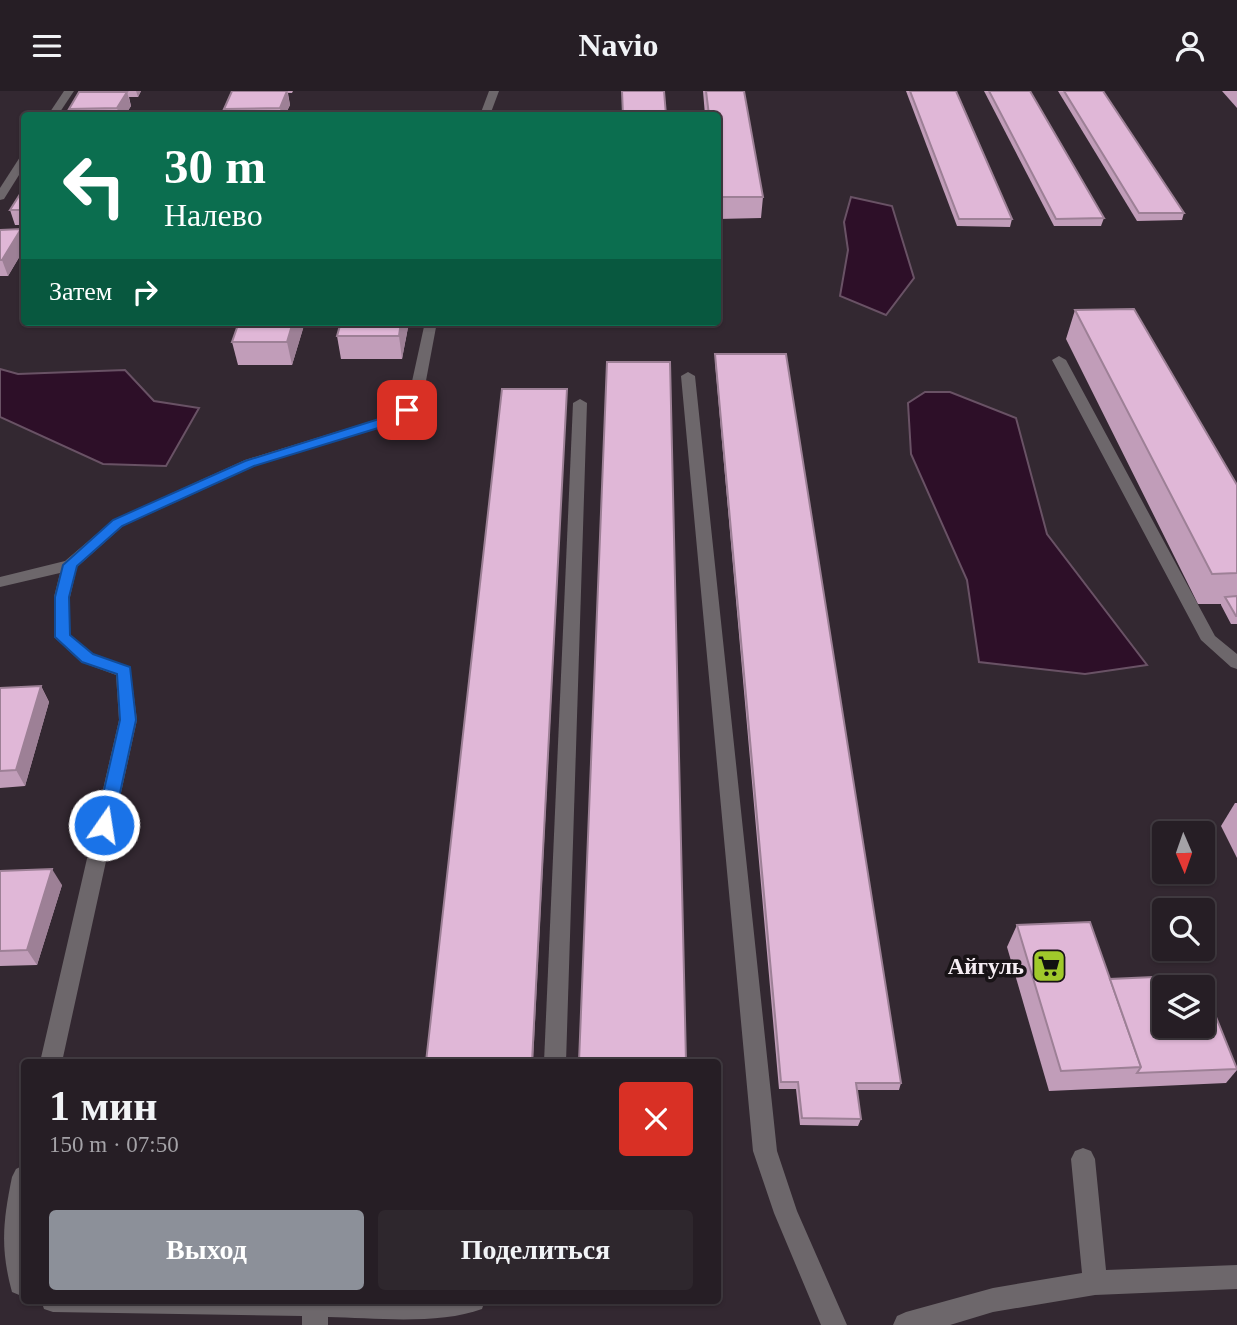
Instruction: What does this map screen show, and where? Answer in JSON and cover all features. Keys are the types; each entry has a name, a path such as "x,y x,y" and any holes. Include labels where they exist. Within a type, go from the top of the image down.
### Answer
{"street":[{"path":"55,112 69,91"},
{"path":"486,112 494,91"},
{"path":"0,197 21,164"},
{"path":"0,582 70,565 118,523 250,463 383,422 407,410 418,386 430,326"},
{"path":"1059,360 1209,640 1237,663"},
{"path":"688,376 765,1151 786,1213 834,1325"},
{"path":"555,1059 580,403"},
{"path":"52,1059 128,720 124,671 87,658 62,637 62,597 70,565"},
{"path":"1083,1159 1095,1283"},
{"path":"21,1191 10,1242 21,1283"},
{"path":"906,1325 993,1300 1095,1283 1237,1277"},
{"path":"128,1304 315,1314 441,1304"}],"shaded area":[{"path":"851,197 892,206 914,278 886,315 840,296 848,250 844,222"},
{"path":"0,369 18,374 125,370 154,401 199,408 166,466 103,464 0,417"},
{"path":"925,392 950,392 1016,418 1047,534 1147,665 1085,674 979,662 967,580 911,454 908,403"}],"building":[{"path":"232,91 287,91 280,108 224,109"},
{"path":"622,91 664,91 666,112 623,112"},
{"path":"706,91 744,91 763,197 721,197 721,112 709,112"},
{"path":"910,91 956,91 1012,219 959,219"},
{"path":"989,91 1030,91 1104,218 1056,219"},
{"path":"1064,91 1103,91 1184,213 1139,213"},
{"path":"79,92 127,92 117,108 69,109"},
{"path":"21,193 21,210 10,210"},
{"path":"21,229 2,260 0,260 0,230"},
{"path":"1134,309 1237,485 1237,573 1212,574 1075,310"},
{"path":"238,326 292,326 287,342 232,342"},
{"path":"340,326 400,326 399,336 337,336"},
{"path":"715,354 786,354 901,1083 856,1083 861,1119 802,1118 798,1082 781,1082"},
{"path":"607,362 670,362 686,1059 579,1059"},
{"path":"502,389 567,389 532,1059 426,1059"},
{"path":"1237,596 1237,616 1236,616 1225,597"},
{"path":"41,686 16,770 0,771 0,688"},
{"path":"52,869 27,950 0,951 0,871"},
{"path":"1090,922 1141,1067 1061,1071 1017,925"},
{"path":"1152,977 1152,1038 1215,1038 1215,1015 1237,1069 1137,1073 1141,1067 1110,979"}],"place":[{"name":"Айгуль","path":"1049,966"}],"route":[{"path":"104,825 128,720 124,671 87,658 62,637 62,597 70,565 118,523 250,463 383,422 407,410"}]}
